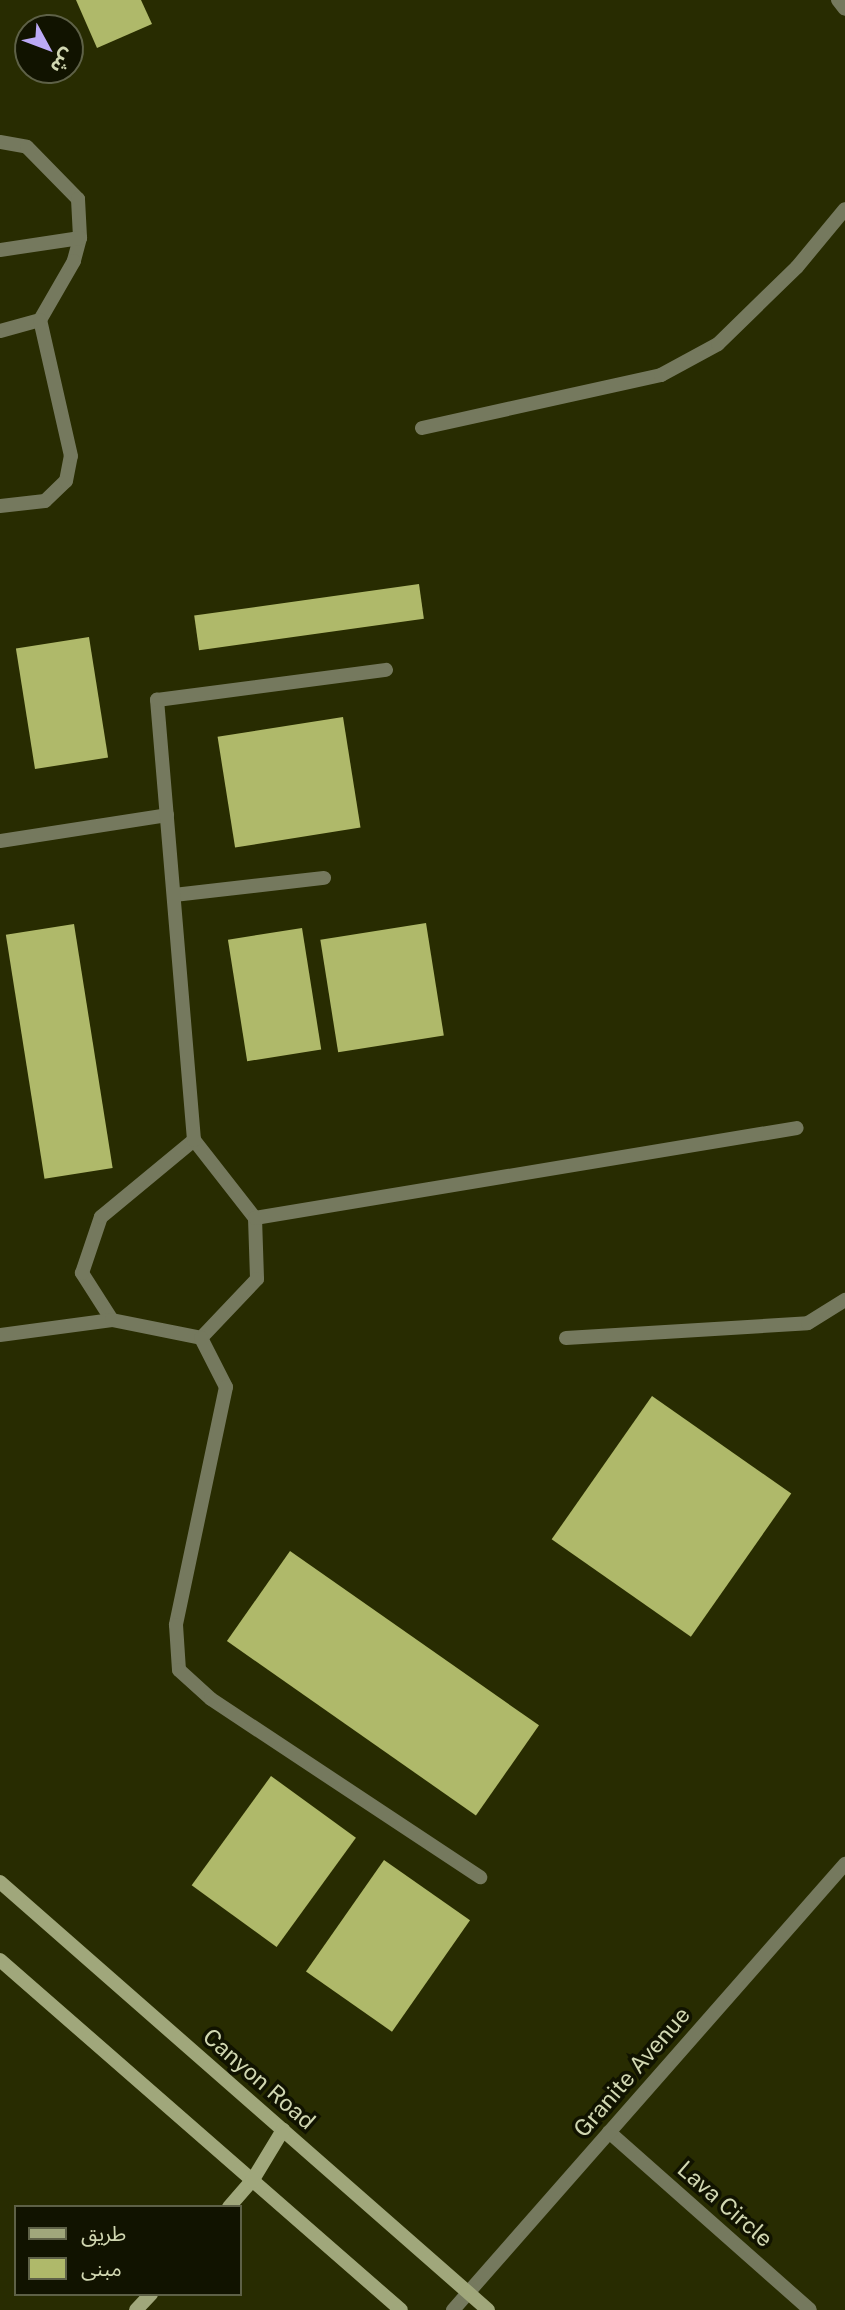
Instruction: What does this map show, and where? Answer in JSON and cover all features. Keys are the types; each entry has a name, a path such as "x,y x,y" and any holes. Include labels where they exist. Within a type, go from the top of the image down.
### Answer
{"main road":[{"name":"Canyon Road","path":"0,1882 488,2310"},
{"path":"0,1960 401,2310"},
{"path":"231,2205 253,2181 283,2130"},
{"path":"136,2310 148,2296"}],"street":[{"path":"838,0 845,9"},
{"path":"0,142 27,147 78,199 80,238 74,261 40,320 71,456 66,481 45,500 0,506"},
{"path":"422,428 661,375 718,344 797,267 845,209"},
{"path":"0,250 80,238"},
{"path":"0,331 40,320"},
{"path":"201,1338 257,1279 255,1218 194,1140 157,700 386,670"},
{"path":"0,841 167,815"},
{"path":"174,895 324,878"},
{"path":"255,1218 797,1128"},
{"path":"112,1320 82,1273 101,1217 194,1140"},
{"path":"566,1338 808,1323 845,1300"},
{"path":"0,1335 112,1320 201,1338"},
{"path":"201,1338 226,1387 176,1625 179,1670 211,1699 480,1877"},
{"name":"Granite Avenue","path":"453,2310 845,1864"},
{"name":"Lava Circle","path":"609,2133 810,2310"}],"building":[{"path":"76,0 141,0 152,24 97,48"},
{"path":"419,584 424,619 199,650 194,616"},
{"path":"89,637 108,757 35,769 16,649"},
{"path":"343,717 361,828 235,847 218,737"},
{"path":"426,923 444,1036 338,1052 320,940"},
{"path":"74,924 113,1168 44,1179 6,935"},
{"path":"302,928 321,1049 247,1061 228,940"},
{"path":"652,1396 791,1494 691,1637 552,1539"},
{"path":"290,1551 539,1725 476,1815 227,1641"},
{"path":"271,1776 356,1838 277,1947 192,1885"},
{"path":"384,1860 470,1920 392,2032 306,1971"}]}
